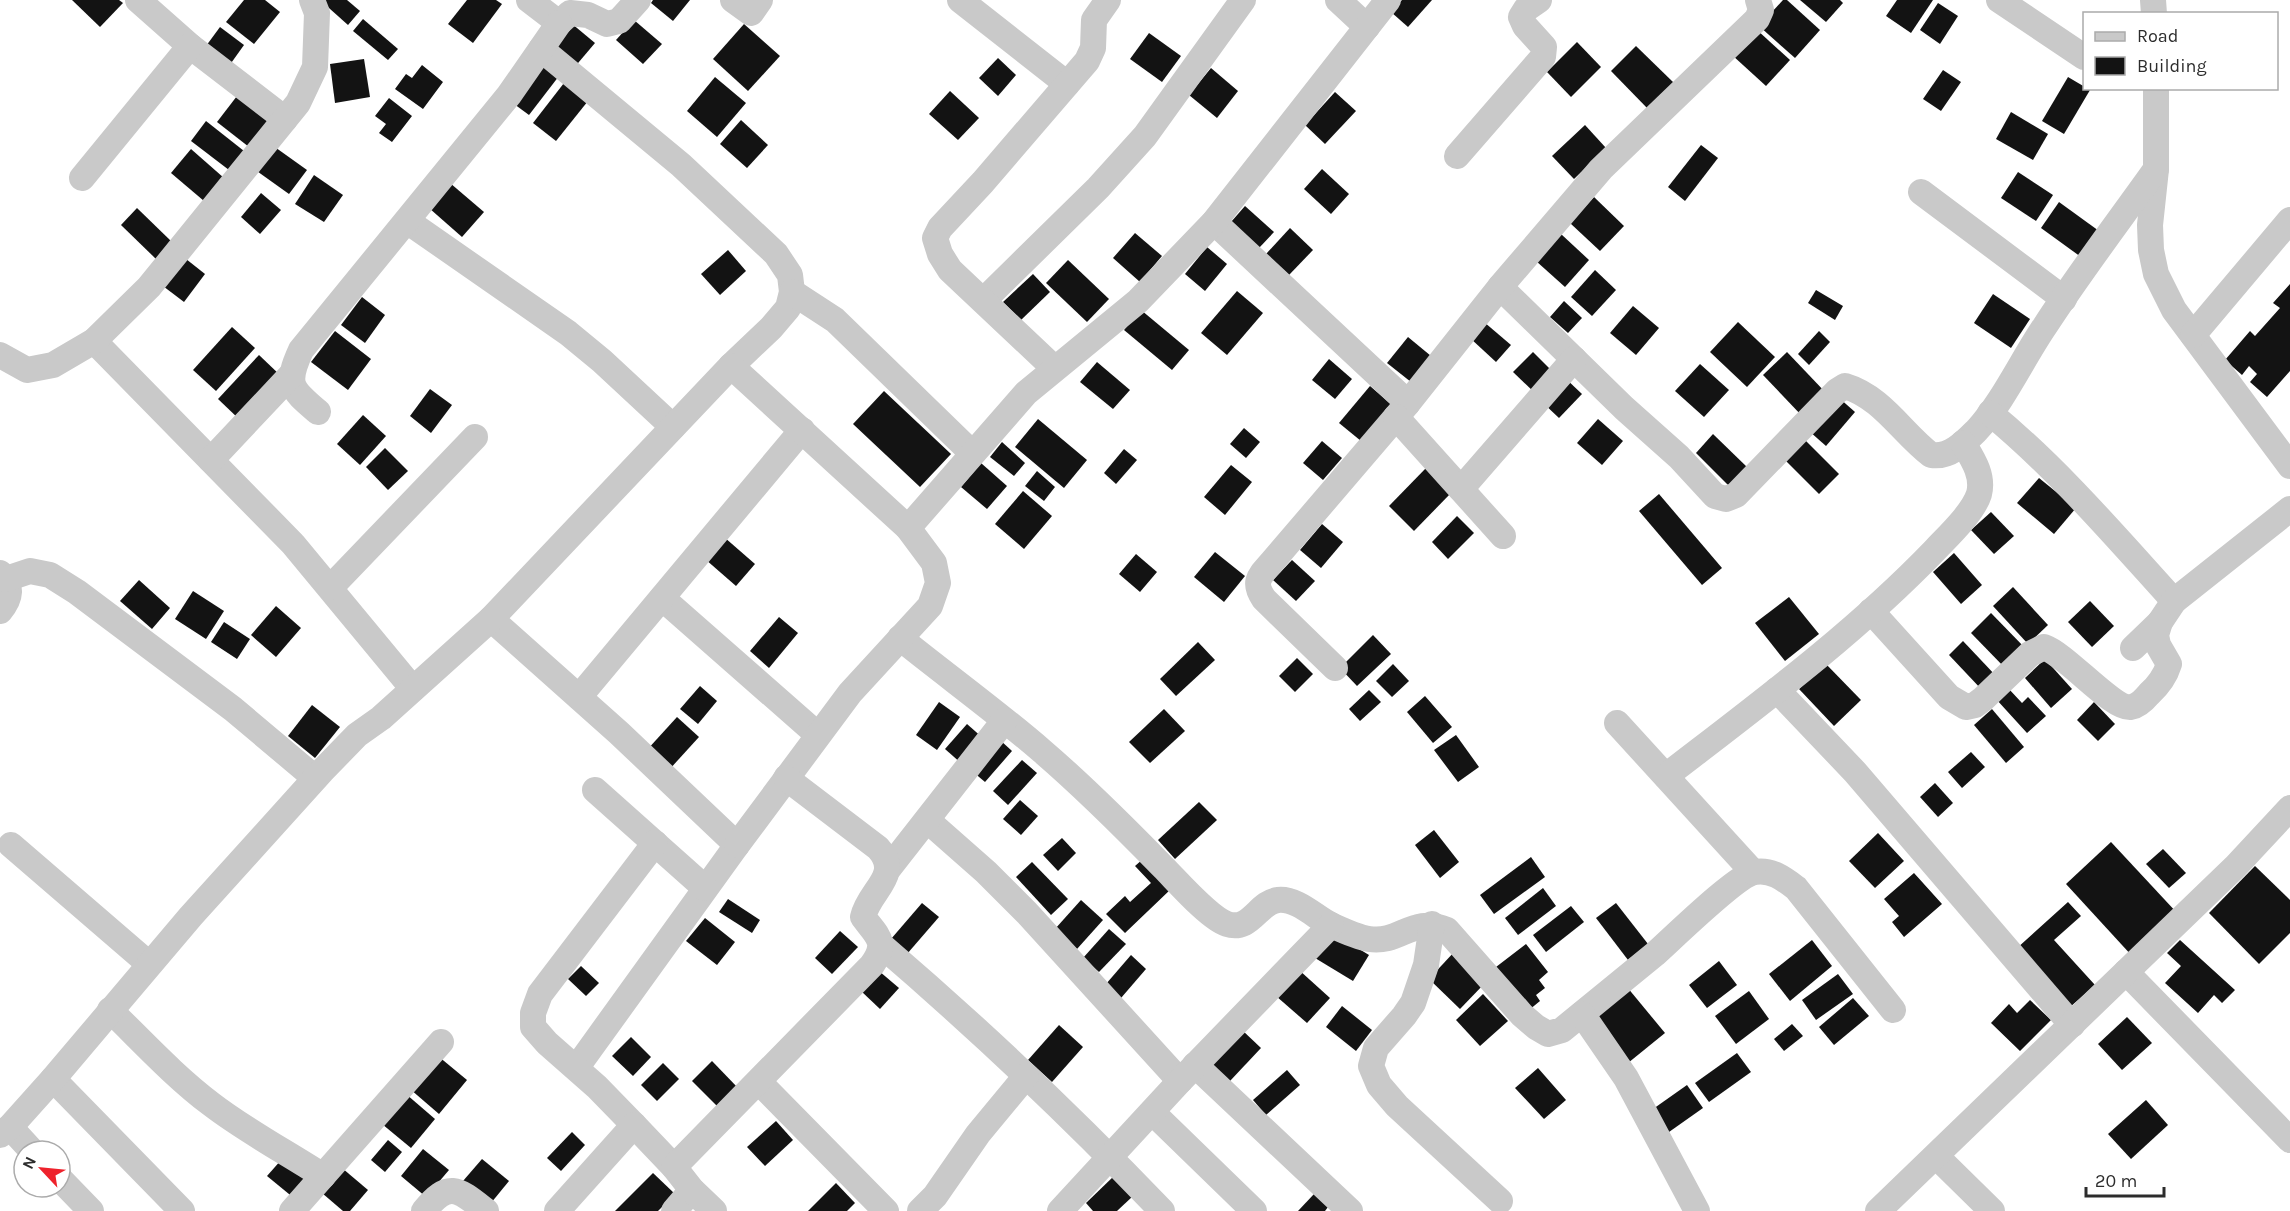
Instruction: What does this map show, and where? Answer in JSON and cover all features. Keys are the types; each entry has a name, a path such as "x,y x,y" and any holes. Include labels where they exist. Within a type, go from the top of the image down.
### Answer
{"street":[{"path":"138,0 190,46 285,119"},
{"path":"0,355 27,370 53,364 94,341 149,287 298,103 315,67 316,13 312,0"},
{"path":"529,0 559,22"},
{"path":"318,412 298,395 291,380 301,350 509,95 559,22 570,13 588,15 608,24 619,21 638,0"},
{"path":"733,0 751,13 760,0"},
{"path":"960,0 1067,84"},
{"path":"1054,368 950,270 940,254 936,238 940,228 1087,62 1093,48 1094,20 1108,0"},
{"path":"984,300 1090,197 1145,136 1243,0"},
{"path":"1338,0 1367,27"},
{"path":"908,528 1026,393 1138,301 1214,222 1388,0"},
{"path":"1457,156 1543,57 1544,46 1525,26 1521,17 1526,9 1539,0"},
{"path":"1335,668 1264,599 1258,590 1257,583 1272,562 1402,410 1500,287 1601,169 1757,19 1761,10 1758,0"},
{"path":"1999,0 2083,56"},
{"path":"82,178 190,46"},
{"path":"5,1131 53,1079 149,964 315,778 357,735 413,689 491,619 788,308 792,292 790,275 776,254 681,165 541,49"},
{"path":"2151,92 2156,169 2150,225 2151,250 2156,274 2174,310 2290,466"},
{"path":"1500,287 1624,408 1679,457 1715,496 1726,499 1736,495 1837,391 1845,386 1858,389 1876,402 1931,455 1939,457 1963,443 1990,413 2064,299 2156,169"},
{"path":"1920,192 2064,299"},
{"path":"2193,334 2290,220"},
{"path":"407,221 567,333 602,361 673,427"},
{"path":"1214,222 1402,410 1461,489 1503,536"},
{"path":"792,292 835,320 972,453"},
{"path":"94,341 293,544 331,587 413,689"},
{"path":"1461,489 1574,360"},
{"path":"577,1067 737,844 850,693 930,606 938,583 934,563 908,528 731,366"},
{"path":"211,460 292,374"},
{"path":"1990,413 2018,436 2058,475 2174,601"},
{"path":"579,698 802,430"},
{"path":"331,587 475,437"},
{"path":"1666,776 1777,690 1871,611 1916,569 1972,508 1979,493 1980,477 1975,462 1963,443"},
{"path":"2133,648 2160,622 2174,601 2290,509"},
{"path":"0,611 9,598 10,589 3,576 30,571 50,575 77,592 233,709 315,778"},
{"path":"662,598 818,735"},
{"path":"1871,611 1949,697 1966,707 1975,705 1983,699 2030,654 2044,646 2053,650 2114,701 2123,707 2131,708 2140,704 2160,684 2166,674 2169,664 2158,645 2156,635 2160,622"},
{"path":"491,619 737,844"},
{"path":"900,638 1041,750 1204,907 1229,925 1248,922 1269,904 1278,900 1294,903 1331,925 1368,939 1386,940 1410,929 1432,924 1447,930 1522,1015 1536,1028 1548,1034 1562,1030 1656,953 1735,883 1753,872 1766,872 1780,876 1796,888 1893,1010"},
{"path":"1777,690 1856,772 2072,1025"},
{"path":"674,1167 872,965 879,955 881,945 878,935 863,917 865,909 888,868 1004,721"},
{"path":"1617,723 1753,872"},
{"path":"786,778 879,848 887,857 888,868"},
{"path":"595,790 705,888"},
{"path":"1878,1211 2236,866 2290,808"},
{"path":"927,820 986,872 1187,1073 1350,1211"},
{"path":"654,843 540,994 533,1013 533,1027 547,1043 577,1067 714,1211"},
{"path":"11,845 149,964"},
{"path":"1432,924 1426,965 1413,1004 1376,1048 1371,1066 1379,1085 1397,1106 1500,1201"},
{"path":"1060,1211 1187,1073 1331,925"},
{"path":"881,945 962,1014 1110,1156 1162,1211"},
{"path":"2126,972 2290,1140"},
{"path":"110,1010 179,1077 210,1103 236,1122 323,1176"},
{"path":"1581,1014 1626,1078 1697,1211"},
{"path":"292,1211 441,1042"},
{"path":"920,1211 935,1196 978,1134 1026,1076"},
{"path":"53,1079 182,1211"},
{"path":"759,1082 886,1211"},
{"path":"1152,1112 1254,1211"},
{"path":"557,1211 634,1125"},
{"path":"1936,1155 1992,1211"},
{"path":"424,1211 438,1195 447,1190 459,1192 486,1211"},
{"path":"674,1211 692,1190"},
{"path":"72,1191 91,1211"}],"building":[{"path":"72,0 119,0 123,3 100,27"},
{"path":"244,0 265,0 280,12 254,44 226,22"},
{"path":"320,0 347,0 360,11 348,25"},
{"path":"467,0 496,0 502,4 473,43 448,24"},
{"path":"653,0 690,0 673,21 651,3"},
{"path":"1402,0 1432,0 1408,27 1391,12"},
{"path":"1783,0 1787,0 1820,30 1795,58 1759,26"},
{"path":"1800,0 1840,0 1843,3 1826,22"},
{"path":"1897,0 1933,0 1911,33 1886,16"},
{"path":"1938,3 1958,16 1940,44 1920,30"},
{"path":"363,19 398,49 388,60 353,31"},
{"path":"634,20 662,44 643,64 616,40"},
{"path":"571,23 595,43 573,69 549,49"},
{"path":"744,24 780,56 748,91 713,59"},
{"path":"220,27 244,45 229,66 206,46"},
{"path":"1756,29 1790,60 1766,86 1732,55"},
{"path":"1149,33 1181,56 1162,82 1130,59"},
{"path":"1577,42 1601,67 1571,97 1547,72"},
{"path":"1636,46 1674,83 1648,109 1611,71"},
{"path":"998,58 1016,75 998,96 979,78"},
{"path":"364,59 370,97 335,103 330,64"},
{"path":"541,62 559,76 529,115 510,101"},
{"path":"422,65 443,82 423,109 395,89 406,74 412,78"},
{"path":"1211,68 1238,91 1217,118 1189,95"},
{"path":"1943,70 1961,82 1941,111 1923,99"},
{"path":"715,77 746,103 717,137 687,111"},
{"path":"2068,77 2083,86 2083,90 2090,90 2064,134 2042,121"},
{"path":"564,83 588,101 556,141 533,123"},
{"path":"950,91 979,118 958,140 929,114"},
{"path":"1335,92 1356,111 1325,144 1305,125"},
{"path":"237,96 269,121 249,147 217,122"},
{"path":"389,98 412,116 392,142 379,133 386,124 375,116"},
{"path":"2011,112 2048,134 2033,160 1996,139"},
{"path":"741,120 768,145 747,168 720,144"},
{"path":"206,121 244,151 229,170 191,141"},
{"path":"1585,125 1606,148 1574,179 1552,156"},
{"path":"272,145 307,170 289,194 254,169"},
{"path":"1701,145 1718,158 1685,201 1668,187"},
{"path":"191,149 224,178 204,201 171,173"},
{"path":"1322,169 1349,194 1331,214 1304,189"},
{"path":"2018,172 2053,195 2036,221 2001,198"},
{"path":"314,175 343,195 324,222 295,204"},
{"path":"450,183 484,212 462,237 429,208"},
{"path":"261,193 281,210 260,234 241,217"},
{"path":"1594,197 1624,226 1600,251 1570,223"},
{"path":"2059,202 2099,231 2081,257 2041,228"},
{"path":"1245,206 1274,232 1259,248 1231,222"},
{"path":"137,208 172,242 156,259 121,225"},
{"path":"1290,228 1313,250 1289,275 1266,254"},
{"path":"1135,233 1162,256 1140,282 1113,258"},
{"path":"1561,234 1589,260 1565,287 1536,261"},
{"path":"1207,247 1227,264 1205,291 1185,274"},
{"path":"728,250 746,271 720,295 701,274"},
{"path":"181,255 205,274 184,302 159,283"},
{"path":"1068,260 1109,299 1087,322 1046,283"},
{"path":"1595,270 1616,290 1592,316 1571,297"},
{"path":"1033,274 1050,292 1021,320 1003,302"},
{"path":"2290,284 2290,371 2267,397 2250,382 2257,374 2249,366 2242,375 2225,360 2250,331 2255,336 2280,308 2273,303"},
{"path":"1816,290 1843,306 1835,320 1808,303"},
{"path":"1237,291 1263,313 1227,355 1201,333"},
{"path":"1993,294 2030,319 2011,348 1974,323"},
{"path":"362,297 385,315 365,343 341,325"},
{"path":"1564,301 1582,318 1568,333 1550,317"},
{"path":"1633,306 1659,328 1636,355 1610,333"},
{"path":"1141,310 1189,350 1172,370 1124,330"},
{"path":"1484,322 1511,345 1496,362 1470,338"},
{"path":"1738,322 1775,357 1747,387 1710,352"},
{"path":"232,327 255,348 216,391 193,370"},
{"path":"335,331 371,359 348,390 311,362"},
{"path":"1819,331 1830,342 1809,365 1798,354"},
{"path":"1408,337 1431,356 1411,382 1387,363"},
{"path":"1533,352 1554,373 1535,393 1513,372"},
{"path":"1787,352 1827,394 1803,417 1763,375"},
{"path":"259,355 281,376 240,420 218,399"},
{"path":"1329,359 1352,379 1335,399 1312,380"},
{"path":"1097,362 1130,390 1113,409 1080,382"},
{"path":"1700,364 1729,390 1704,417 1675,391"},
{"path":"1564,377 1582,394 1559,418 1541,401"},
{"path":"1370,386 1392,405 1361,441 1339,423"},
{"path":"430,389 452,405 431,433 410,416"},
{"path":"884,391 951,454 920,487 853,424"},
{"path":"1838,397 1855,412 1826,446 1809,431"},
{"path":"363,415 386,436 360,465 337,444"},
{"path":"1038,419 1087,460 1064,488 1015,447"},
{"path":"1598,419 1623,441 1602,465 1577,443"},
{"path":"1244,428 1260,442 1246,458 1230,444"},
{"path":"1713,434 1748,468 1730,487 1696,453"},
{"path":"1801,436 1839,474 1819,494 1781,456"},
{"path":"1322,441 1342,458 1323,480 1303,463"},
{"path":"1002,442 1025,463 1014,476 990,457"},
{"path":"385,448 408,471 388,490 366,467"},
{"path":"1124,449 1137,460 1116,484 1104,473"},
{"path":"981,463 1007,486 987,509 961,487"},
{"path":"1231,465 1252,482 1225,515 1204,497"},
{"path":"1426,468 1451,493 1414,531 1389,506"},
{"path":"1037,471 1055,487 1044,501 1025,486"},
{"path":"2039,478 2076,508 2054,534 2017,503"},
{"path":"1023,491 1052,516 1024,549 995,524"},
{"path":"1659,494 1722,568 1702,585 1639,511"},
{"path":"1991,512 2014,536 1994,554 1971,530"},
{"path":"1457,516 1474,533 1448,559 1432,542"},
{"path":"1322,524 1343,542 1321,568 1300,550"},
{"path":"724,537 755,564 736,586 705,559"},
{"path":"1215,552 1245,576 1224,602 1194,577"},
{"path":"1954,553 1982,585 1961,604 1933,572"},
{"path":"1136,554 1157,572 1140,592 1119,574"},
{"path":"1292,560 1315,581 1296,601 1273,580"},
{"path":"139,580 170,608 152,629 120,601"},
{"path":"2013,587 2048,625 2028,644 1993,606"},
{"path":"193,591 224,611 206,639 175,619"},
{"path":"1789,597 1819,634 1785,661 1755,623"},
{"path":"2090,601 2114,626 2092,647 2068,622"},
{"path":"276,606 301,628 276,657 251,635"},
{"path":"1991,613 2027,650 2007,670 1971,633"},
{"path":"779,617 798,633 769,668 750,651"},
{"path":"224,622 250,639 237,659 211,642"},
{"path":"1373,635 1391,654 1357,686 1340,668"},
{"path":"1963,641 1997,677 1983,691 1949,655"},
{"path":"1198,642 1215,660 1176,696 1160,679"},
{"path":"1297,658 1313,674 1295,692 1279,676"},
{"path":"2045,659 2072,689 2051,708 2025,678"},
{"path":"1825,663 1861,700 1834,726 1799,689"},
{"path":"1393,664 1409,681 1392,697 1376,681"},
{"path":"700,686 717,701 698,724 680,709"},
{"path":"2008,688 2022,703 2028,697 2046,716 2027,733 1996,699"},
{"path":"1369,690 1381,702 1360,721 1349,709"},
{"path":"1425,696 1452,727 1433,743 1407,712"},
{"path":"939,702 960,717 937,750 916,735"},
{"path":"2094,702 2115,724 2098,741 2077,720"},
{"path":"312,705 340,727 315,758 288,736"},
{"path":"1164,709 1185,731 1150,763 1129,742"},
{"path":"1992,709 2024,747 2006,763 1974,725"},
{"path":"677,717 699,737 668,771 646,751"},
{"path":"967,724 984,739 962,764 945,749"},
{"path":"1456,735 1479,767 1458,782 1434,750"},
{"path":"1000,740 1012,751 985,782 972,771"},
{"path":"1971,752 1985,767 1962,788 1948,772"},
{"path":"1022,760 1037,773 1008,805 993,791"},
{"path":"1935,783 1953,803 1938,817 1920,797"},
{"path":"1020,800 1038,816 1021,835 1003,819"},
{"path":"1199,802 1217,820 1175,859 1158,840"},
{"path":"1434,830 1459,862 1440,878 1415,845"},
{"path":"1878,833 1904,861 1875,888 1849,861"},
{"path":"1062,838 1076,853 1058,871 1043,855"},
{"path":"2111,842 2178,914 2133,957 2066,884"},
{"path":"2163,849 2186,873 2169,888 2146,864"},
{"path":"1531,857 1545,877 1494,914 1480,895"},
{"path":"1143,859 1171,889 1125,933 1106,914 1125,896 1130,902 1151,883 1135,866"},
{"path":"1032,862 1068,899 1051,915 1016,877"},
{"path":"2255,866 2290,900 2290,933 2259,964 2209,913"},
{"path":"1914,873 1942,904 1904,937 1892,922 1899,916 1884,899"},
{"path":"1543,888 1556,906 1518,935 1505,918"},
{"path":"728,899 760,920 752,933 719,912"},
{"path":"1081,900 1103,920 1077,949 1055,929"},
{"path":"2068,902 2081,916 2054,940 2095,985 2069,1008 2016,949"},
{"path":"922,903 939,917 907,954 891,939"},
{"path":"1616,903 1648,944 1628,960 1596,918"},
{"path":"1571,906 1584,922 1546,952 1533,935"},
{"path":"705,918 735,942 717,965 686,941"},
{"path":"1109,929 1126,944 1099,972 1083,958"},
{"path":"840,931 858,947 832,974 815,958"},
{"path":"1331,932 1369,955 1353,981 1315,958"},
{"path":"1812,940 1832,966 1790,1001 1769,974"},
{"path":"2180,940 2235,990 2222,1003 2214,995 2198,1013 2165,983 2181,966 2167,953"},
{"path":"1526,944 1548,972 1539,980 1545,988 1536,995 1540,1001 1529,1010 1496,967"},
{"path":"1455,951 1486,982 1460,1009 1429,979"},
{"path":"1131,955 1146,969 1121,998 1106,984"},
{"path":"1719,961 1737,985 1707,1008 1689,985"},
{"path":"581,966 599,983 586,996 568,979"},
{"path":"1299,970 1330,998 1307,1023 1276,996"},
{"path":"879,971 899,988 880,1009 861,991"},
{"path":"1838,974 1853,994 1816,1020 1802,1000"},
{"path":"1627,987 1665,1033 1628,1063 1590,1017"},
{"path":"1749,991 1769,1019 1736,1044 1715,1016"},
{"path":"1483,994 1508,1021 1480,1046 1456,1020"},
{"path":"1853,998 1869,1016 1834,1045 1819,1027"},
{"path":"2030,1000 2051,1020 2020,1051 1991,1023 2009,1004 2017,1013"},
{"path":"1342,1006 1372,1030 1356,1051 1326,1027"},
{"path":"2127,1017 2152,1043 2122,1070 2098,1044"},
{"path":"1792,1024 1803,1036 1784,1051 1774,1039"},
{"path":"1059,1025 1083,1047 1052,1082 1028,1060"},
{"path":"1242,1030 1261,1048 1230,1081 1211,1064"},
{"path":"631,1037 651,1057 633,1076 612,1056"},
{"path":"1737,1053 1751,1072 1709,1102 1695,1083"},
{"path":"438,1056 467,1080 439,1114 410,1089"},
{"path":"712,1061 739,1089 720,1109 692,1081"},
{"path":"663,1063 679,1079 657,1101 641,1085"},
{"path":"1538,1068 1566,1100 1544,1119 1515,1088"},
{"path":"1287,1070 1300,1085 1266,1115 1253,1100"},
{"path":"1687,1085 1703,1108 1669,1132 1653,1109"},
{"path":"406,1094 435,1119 411,1148 382,1124"},
{"path":"2146,1100 2168,1125 2131,1159 2108,1134"},
{"path":"776,1121 793,1140 765,1166 747,1147"},
{"path":"572,1132 585,1145 561,1171 547,1158"},
{"path":"388,1140 402,1152 385,1172 371,1160"},
{"path":"423,1149 449,1170 426,1197 401,1176"},
{"path":"282,1159 310,1182 295,1199 267,1176"},
{"path":"482,1159 509,1181 491,1203 463,1181"},
{"path":"342,1168 368,1190 350,1211 343,1211 322,1193"},
{"path":"653,1173 675,1194 658,1211 615,1211"},
{"path":"1114,1176 1133,1196 1117,1211 1093,1211 1086,1203"},
{"path":"836,1183 855,1203 847,1211 808,1211"},
{"path":"1314,1194 1328,1207 1325,1211 1298,1211"}]}
